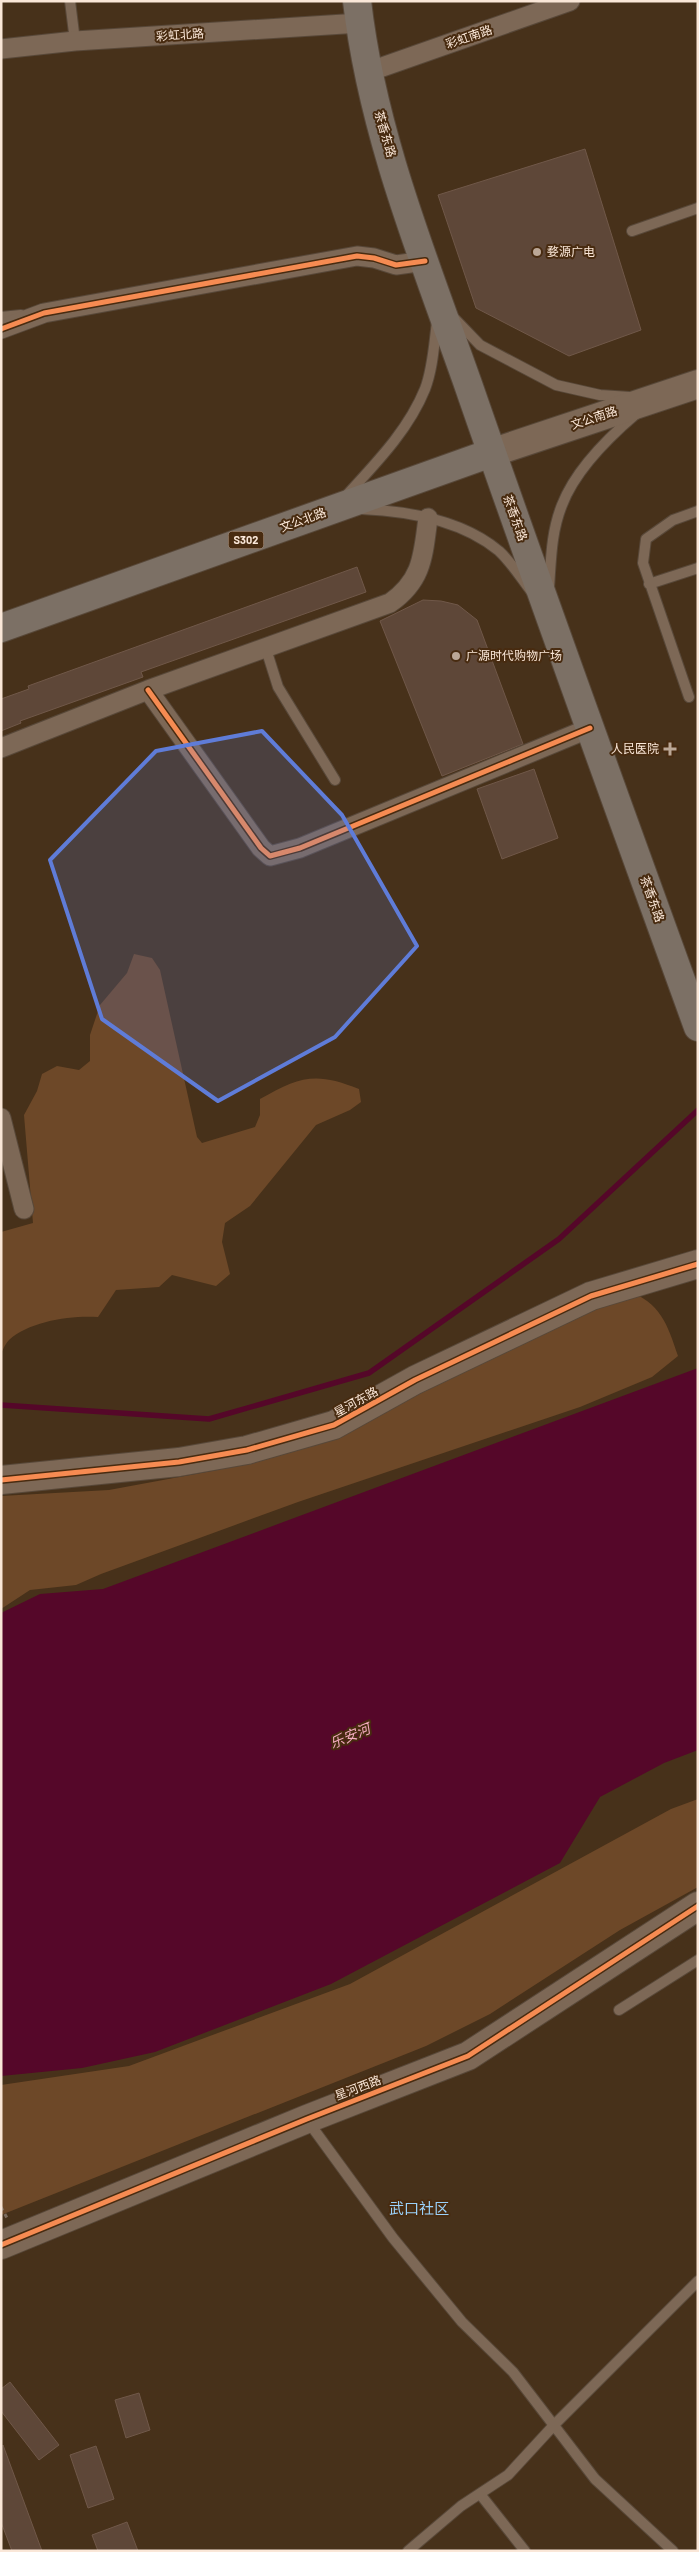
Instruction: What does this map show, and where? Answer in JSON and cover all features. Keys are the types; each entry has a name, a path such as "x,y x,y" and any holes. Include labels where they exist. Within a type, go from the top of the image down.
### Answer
{"main road":[{"name":"茶香东路","path":"359,12 368,72 380,121 425,261 491,453 698,1027"},
{"name":"文公北路","path":"1,628 491,453"}],"street":[{"name":"彩虹南路","path":"368,72 570,1"},
{"name":"彩虹北路","path":"1,49 359,12"},
{"path":"1,329 44,313 357,256 396,265 425,261"},
{"name":"文公南路","path":"491,453 698,384"},
{"path":"1,748 148,690 367,613 390,603 402,595 419,571 428,518"},
{"path":"148,690 261,848 270,856 300,848 590,728"},
{"path":"1,1118 24,1209"},
{"name":"星河东路","path":"1,1480 179,1462 247,1450 334,1425 415,1380 591,1296 698,1264"},
{"name":"星河西路","path":"1,2245 307,2119 468,2056 698,1906"}],"lane":[{"path":"70,1 75,41"},
{"path":"632,231 698,208"},
{"path":"439,302 480,345 556,385 600,395 654,399"},
{"path":"335,509 402,431 425,389 433,357 439,302"},
{"path":"1,317 44,313"},
{"path":"548,612 551,549 562,505 582,471 612,434 654,399"},
{"path":"335,509 385,510 428,518 469,531 500,552 548,612"},
{"path":"689,697 643,564 646,539 673,520 698,511"},
{"path":"649,584 698,568"},
{"path":"266,649 278,687 335,780"},
{"path":"620,2010 698,1960"},
{"path":"307,2119 393,2238 455,2314 513,2372 555,2424 595,2479 673,2551"},
{"path":"408,2551 461,2506 508,2475 555,2424 698,2282"},
{"path":"480,2494 525,2551"}],"highlighted area":[{"path":"262,731 342,815 417,946 335,1037 218,1101 102,1019 50,860 156,751"}],"shaded area":[{"path":"134,954 152,958 160,970 197,1137 202,1143 255,1127 260,1115 260,1099 297,1081 319,1078 344,1083 359,1089 361,1102 350,1110 316,1125 250,1206 225,1223 222,1242 230,1274 216,1286 172,1275 159,1287 116,1290 98,1317 64,1318 28,1328 9,1340 1,1354 1,1232 33,1223 24,1115 37,1091 42,1074 57,1066 79,1070 90,1061 90,1035 100,1005 127,973"},
{"path":"627,1290 655,1308 666,1324 678,1356 652,1377 580,1407 298,1502 101,1574 76,1585 30,1590 1,1609 1,1496 109,1490 217,1470 329,1438 418,1391"},
{"path":"698,1799 698,1887 620,1930 490,2014 426,2046 1,2215 1,2085 129,2066 350,1984 671,1809"}],"water":[{"name":"乐安河","path":"698,1368 698,1750 664,1763 600,1797 560,1863 331,1984 155,2052 82,2068 1,2076 1,1613 40,1594 103,1589"}],"building":[{"name":"婺源广电","path":"585,149 641,330 569,356 476,308 438,195"},
{"path":"357,567 366,592 141,672 143,677 20,721 21,723 1,731 1,699 29,689 28,686"},
{"path":"423,600 441,601 458,605 477,620 523,744 442,776 380,621"},
{"path":"534,769 558,838 502,859 477,789"},
{"path":"10,2382 59,2445 39,2460 1,2411 1,2389"},
{"path":"139,2393 150,2430 126,2438 115,2400"},
{"path":"3,2445 42,2551 12,2551 1,2522"},
{"path":"96,2446 114,2499 88,2508 70,2455"},
{"path":"127,2522 138,2551 98,2551 92,2535"}],"waterway":[{"path":"1,1405 209,1419 369,1373 559,1239 698,1110"}],"cycle path":[{"path":"1,329 44,313 357,256 374,258 396,265 425,261"},
{"path":"148,690 261,848 270,856 300,848 590,728"},
{"path":"1,1480 179,1462 247,1450 334,1425 415,1380 591,1296 698,1264"},
{"path":"1,2245 307,2119 468,2056 698,1906"}],"place":[{"name":"婺源广电","path":"537,252"},
{"name":"广源时代购物广场","path":"456,656"},
{"name":"人民医院","path":"670,749"}],"district":[{"name":"武口社区","path":"419,2209"}]}
